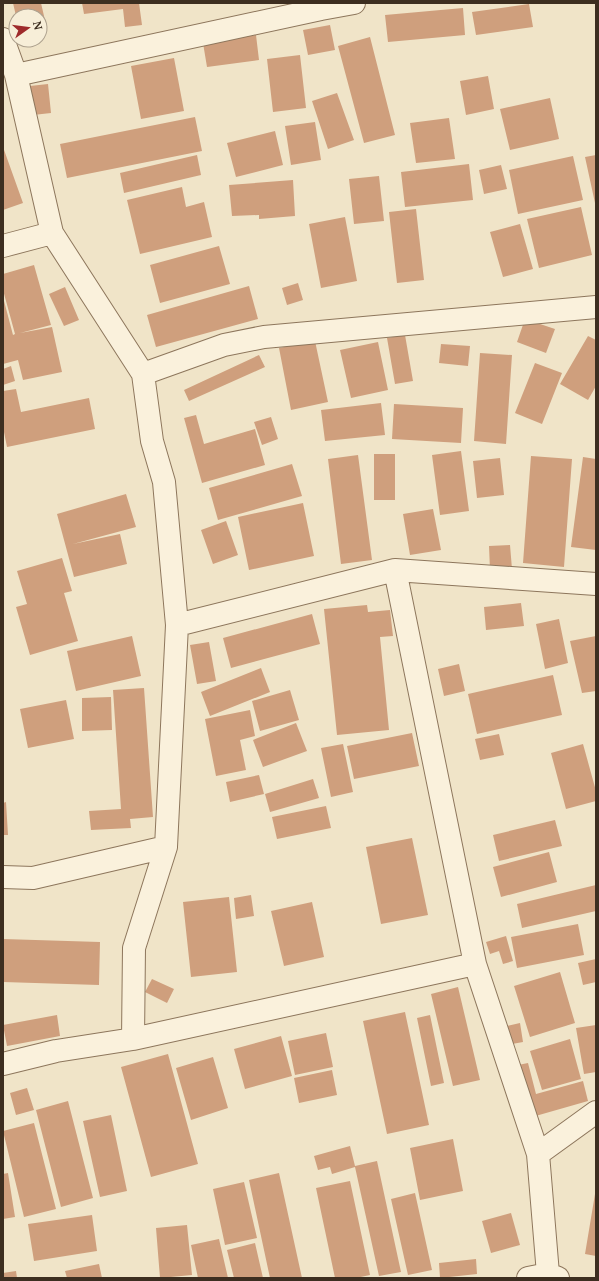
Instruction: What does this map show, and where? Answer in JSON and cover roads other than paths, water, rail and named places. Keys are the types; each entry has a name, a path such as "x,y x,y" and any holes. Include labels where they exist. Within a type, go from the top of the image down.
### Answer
{"street":[{"path":"16,75 321,6 354,3"},
{"path":"3,39 16,75 52,233 143,374 152,441 164,482 177,625 166,847 134,948 133,1039"},
{"path":"3,246 52,233"},
{"path":"143,374 224,345 264,337 596,307"},
{"path":"177,625 395,570 596,584"},
{"path":"395,570 475,964 538,1154 545,1277"},
{"path":"3,877 33,878 166,847"},
{"path":"3,1064 56,1051 133,1039 475,964"},
{"path":"538,1154 596,1112"}]}
